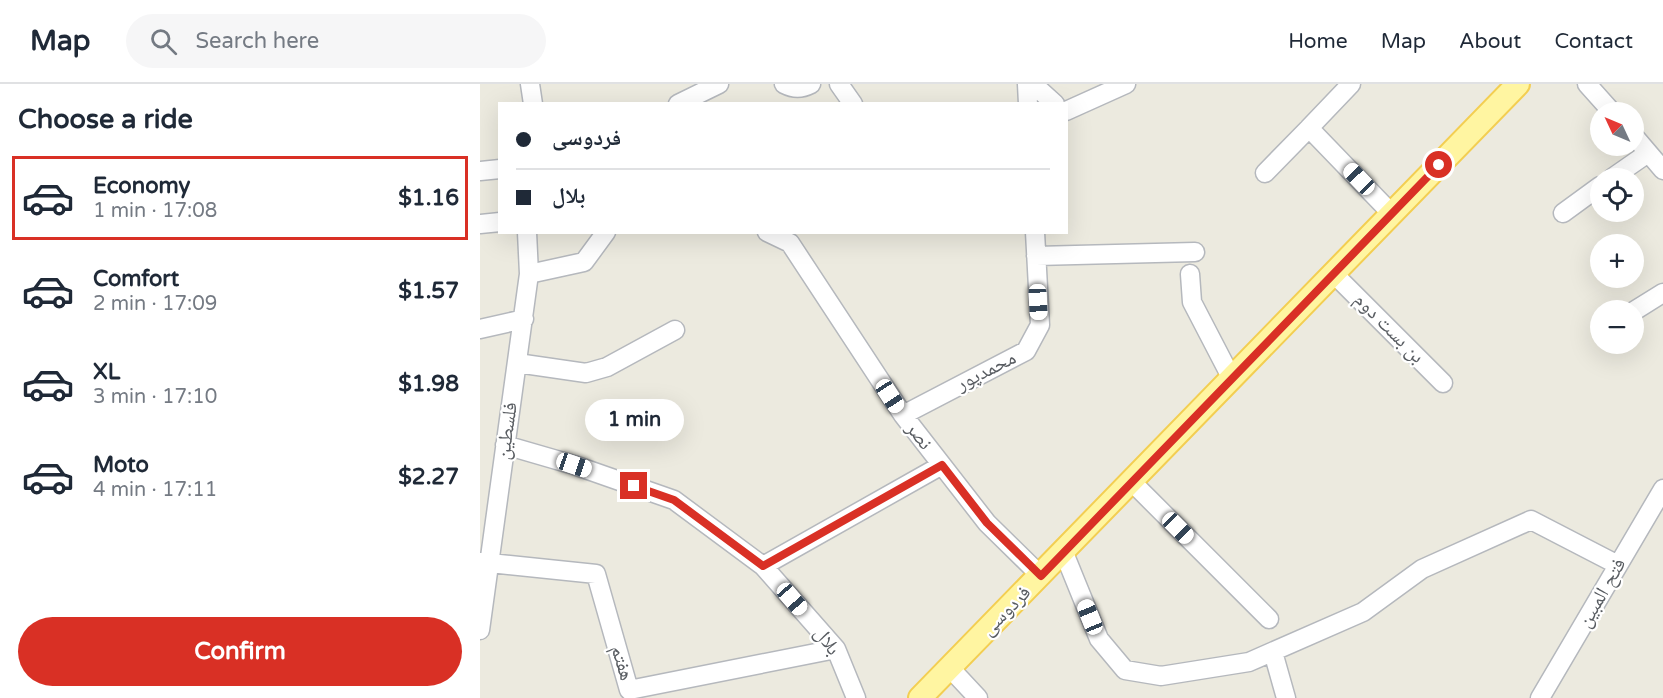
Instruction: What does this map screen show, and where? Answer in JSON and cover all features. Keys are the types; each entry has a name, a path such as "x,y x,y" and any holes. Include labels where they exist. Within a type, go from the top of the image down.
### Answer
{"main road":[{"name":"فردوسی","path":"920,698 1064,553 1518,84"}],"street":[{"path":"530,84 533,102"},
{"path":"682,102 719,84"},
{"path":"784,84 791,88 803,88 811,84"},
{"path":"839,84 852,102"},
{"path":"1028,84 1028,102"},
{"path":"1034,84 1053,102"},
{"path":"1068,110 1126,84"},
{"path":"1265,173 1351,84"},
{"path":"1587,84 1603,102"},
{"path":"1309,128 1392,214"},
{"path":"1644,148 1663,170"},
{"path":"1626,168 1648,153"},
{"path":"480,171 498,170"},
{"path":"1563,213 1590,193"},
{"path":"480,224 498,222"},
{"name":"فلسطین","path":"480,630 485,562 524,319 529,274 527,234"},
{"path":"529,274 584,262 605,234"},
{"name":"نصر","path":"772,234 790,243 903,415 987,523 1041,576"},
{"name":"محمدپور","path":"903,415 1026,351 1040,325 1035,234"},
{"path":"1036,256 1195,252"},
{"path":"1190,274 1192,302 1232,379"},
{"name":"بن بست دوم","path":"1334,274 1443,382"},
{"path":"1644,305 1663,293"},
{"path":"480,329 524,319"},
{"path":"517,363 586,373 607,367 675,330"},
{"name":"بلال","path":"505,445 574,465 674,500 763,566 836,649 856,698"},
{"path":"763,566 942,465"},
{"path":"1132,482 1269,619"},
{"name":"فتح المبین","path":"1540,698 1663,489"},
{"path":"1064,553 1099,639 1125,670 1161,676 1249,662 1273,652 1363,612 1422,569 1531,520 1618,565"},
{"name":"هفتم","path":"485,562 596,574 629,690 836,649"},
{"path":"1273,652 1286,698"},
{"path":"950,668 978,698"}],"route":[{"path":"634,486 674,500 763,566 942,465 987,523 1041,576 1439,165"}]}
